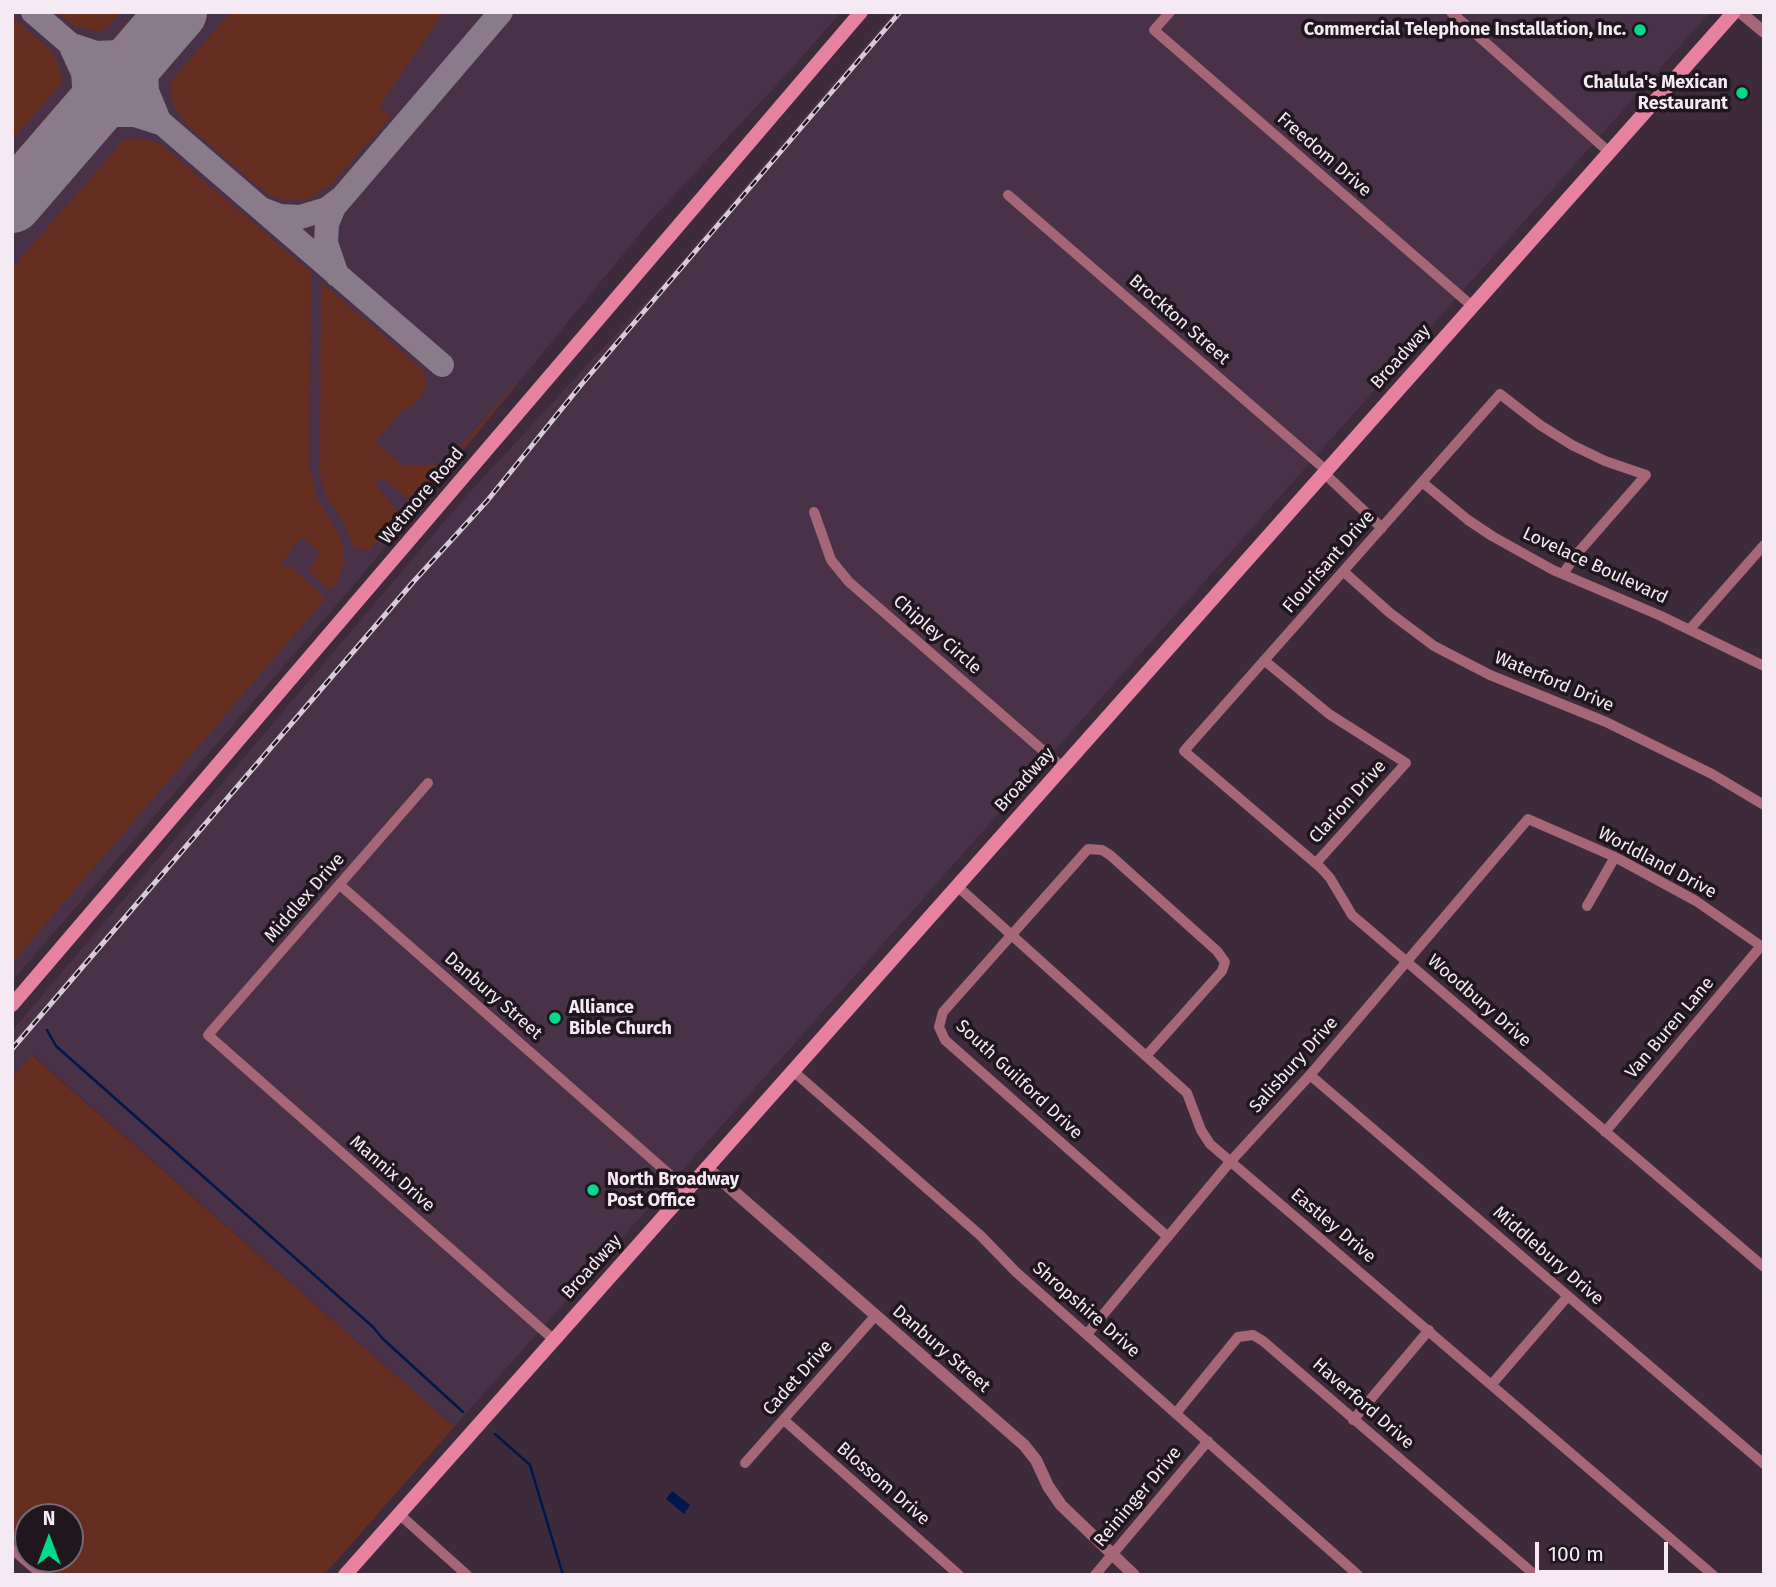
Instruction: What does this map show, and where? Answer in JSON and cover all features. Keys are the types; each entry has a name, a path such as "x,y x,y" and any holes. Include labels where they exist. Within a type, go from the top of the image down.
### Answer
{"main road":[{"name":"Wetmore Road","path":"12,1005 861,12"},
{"name":"Broadway","path":"345,1575 1734,12"}],"street":[{"name":"Freedom Drive","path":"1170,12 1154,30 1472,306"},
{"path":"1451,12 1609,152"},
{"path":"1740,12 1764,32"},
{"name":"Brockton Street","path":"1008,195 1326,472 1382,528"},
{"name":"Flourisant Drive","path":"1184,751 1500,394 1540,425 1572,445 1605,461 1646,475 1576,555 1563,574"},
{"name":"Lovelace Boulevard","path":"1422,482 1492,536 1563,574 1690,629 1764,666"},
{"name":"Chipley Circle","path":"814,512 831,560 849,582 1062,767"},
{"path":"1690,629 1764,545"},
{"name":"Waterford Drive","path":"1343,572 1390,613 1434,646 1490,675 1606,722 1712,774 1764,805"},
{"name":"Clarion Drive","path":"1265,661 1329,715 1406,763 1315,863"},
{"name":"Woodbury Drive","path":"1184,751 1315,863 1330,878 1352,915 1764,1267"},
{"name":"Middlex Drive","path":"208,1035 428,783"},
{"name":"Worldland Drive","path":"1528,819 1615,857 1696,901 1763,947"},
{"name":"Salisbury Drive","path":"1087,1334 1230,1162 1310,1075 1528,819"},
{"path":"1013,935 1088,849 1102,850 1129,872 1217,951 1225,962 1222,971 1147,1055"},
{"path":"1587,906 1615,857"},
{"name":"Danbury Street","path":"340,885 687,1189"},
{"name":"Eastley Drive","path":"956,885 1187,1093 1201,1130 1210,1144 1713,1575"},
{"name":"South Guilford Drive","path":"1013,935 943,1012 939,1025 941,1034 1168,1237"},
{"name":"Van Buren Lane","path":"1605,1132 1763,947"},
{"name":"Mannix Drive","path":"208,1035 553,1339"},
{"name":"Shropshire Drive","path":"792,1070 1358,1575"},
{"name":"Middlebury Drive","path":"1310,1075 1764,1464"},
{"name":"Danbury Street","path":"706,1167 1024,1445 1036,1460 1048,1486 1061,1505 1134,1575"},
{"path":"1492,1384 1568,1296"},
{"name":"Cadet Drive","path":"745,1463 876,1315"},
{"path":"1353,1420 1429,1330"},
{"name":"Haverford Drive","path":"1176,1413 1238,1338 1253,1335 1535,1575"},
{"name":"Blossom Drive","path":"783,1420 959,1575"},
{"name":"Reininger Drive","path":"1095,1575 1208,1441"},
{"path":"399,1514 467,1575"},
{"path":"12,1549 42,1575"}],"shaded area":[{"path":"12,12 841,12 650,221 357,581 12,981"},
{"path":"56,12 121,12 105,30 96,31 74,26"},
{"path":"231,12 444,12 379,107 391,116 332,184 310,198 293,201 276,198 261,189 187,125 173,104 170,83"},
{"path":"894,12 1710,12 454,1427 33,1055 12,1078 12,1031 461,502 661,285"},
{"path":"12,17 50,50 59,66 61,84 12,140"},
{"path":"139,138 159,143 311,272 310,468 316,496 340,536 344,565 334,588 327,589 308,570 320,553 302,537 294,546 280,566 283,569 287,565 292,568 322,595 324,600 12,963 12,268 124,140"},
{"path":"321,282 422,369 426,378 424,392 409,410 405,408 375,442 402,465 445,464 517,384 417,506 382,477 375,484 397,513 391,527 368,551 353,547 346,526 326,495 320,473"},
{"path":"32,1055 454,1427 324,1575 61,1575 59,1573 84,1573 84,1503 14,1503 14,1533 12,1531 12,1078"}],"water":[{"path":"672,1491 690,1505 684,1514 666,1499"}],"waterway":[{"path":"47,1030 56,1046 373,1327 463,1412"},
{"path":"495,1434 530,1465 563,1575"}],"taxiway":[{"path":"33,12 442,365"},
{"path":"337,275 326,243 327,224 334,207 501,12"},
{"path":"75,46 96,53 121,52 143,44 164,27"},
{"path":"158,118 147,91 146,70 153,47 162,31"},
{"path":"58,150 77,123 85,97 83,73 72,49"},
{"path":"72,138 91,122 112,115 135,115 157,122"},
{"path":"264,210 280,216 300,217 327,209 340,199"}],"runway":[{"path":"12,203 177,12"}],"railway":[{"path":"12,1049 414,581 487,501 581,385 900,12"}],"place":[{"name":"Commercial Telephone Installation, Inc.","path":"1640,30"},
{"name":"Chalula's Mexican Restaurant","path":"1742,93"},
{"name":"Alliance Bible Church","path":"555,1018"},
{"name":"North Broadway Post Office","path":"593,1190"}]}
